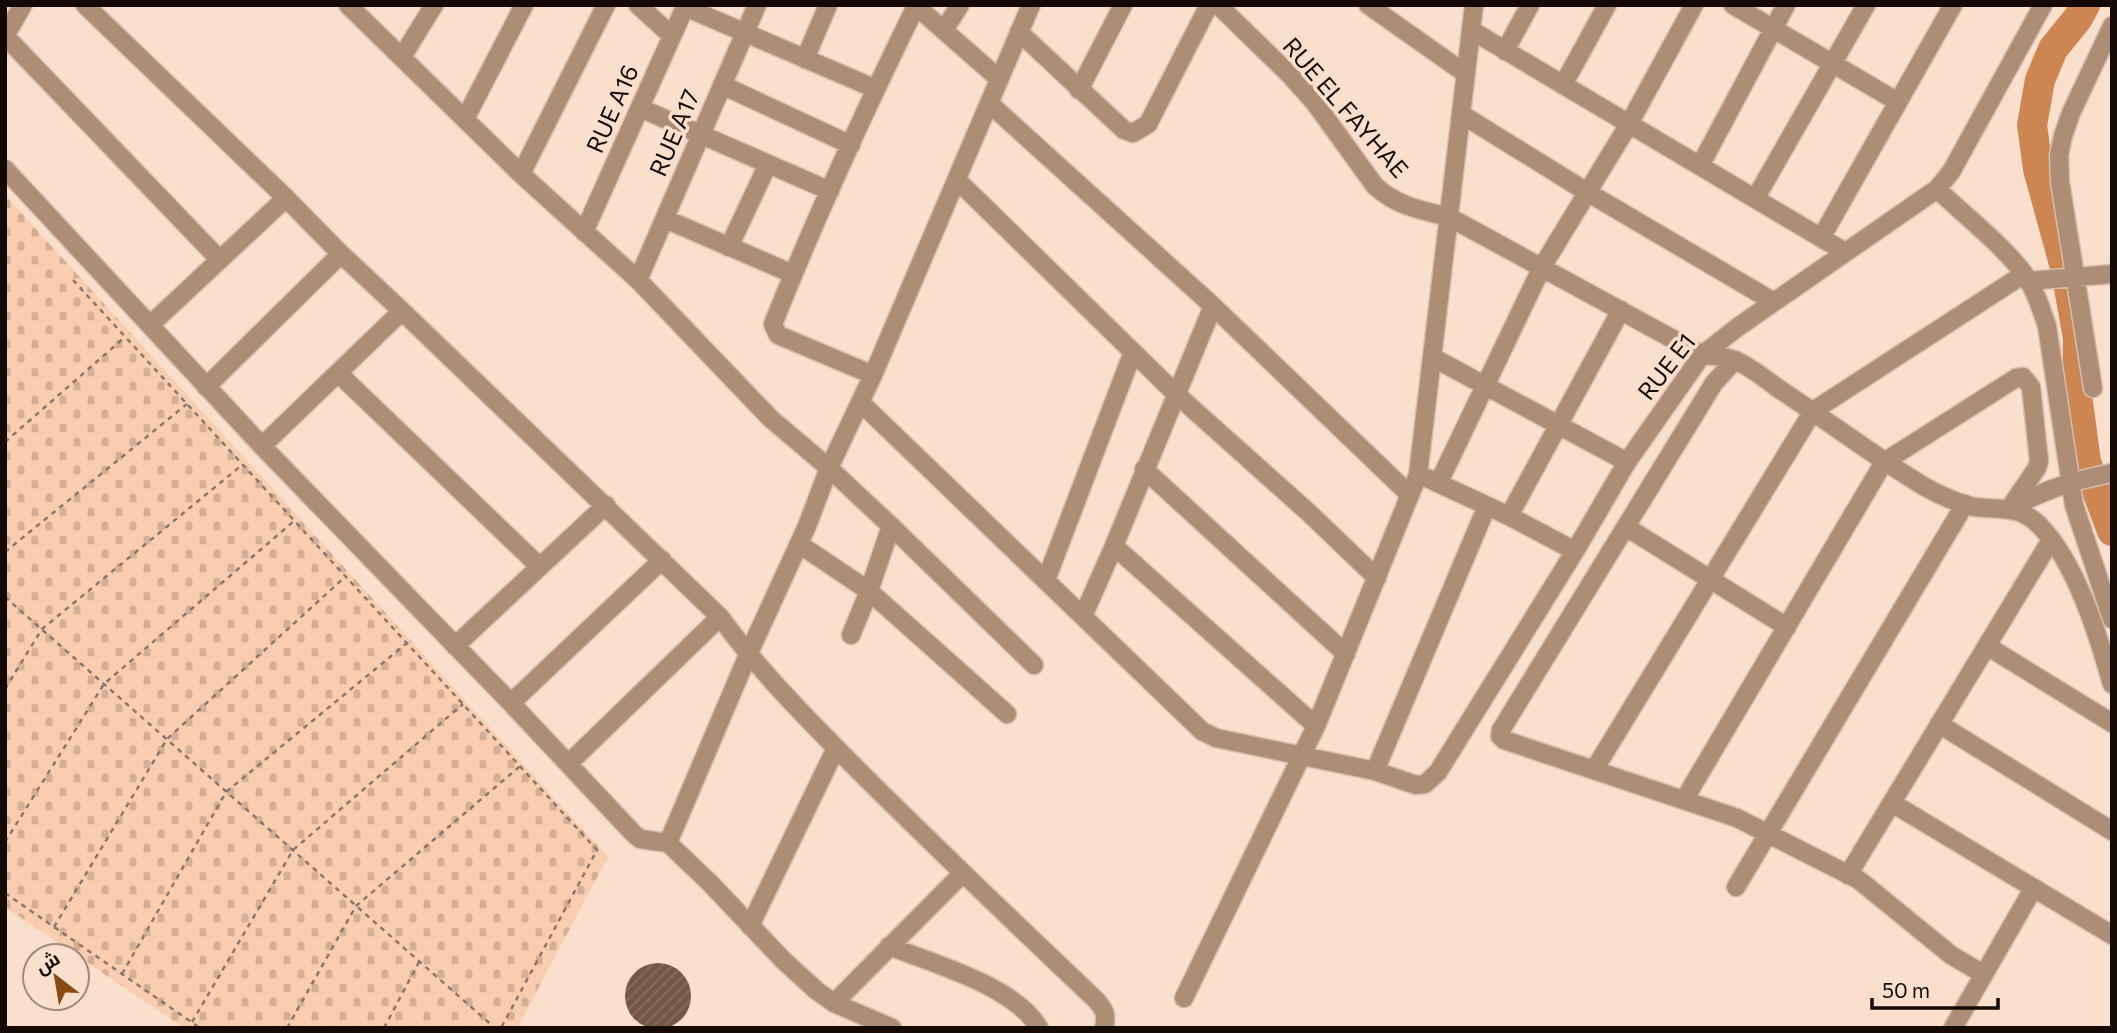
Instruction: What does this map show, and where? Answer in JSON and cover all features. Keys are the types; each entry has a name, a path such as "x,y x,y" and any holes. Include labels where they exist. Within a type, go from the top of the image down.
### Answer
{"street":[{"path":"23,5 5,36 219,260"},
{"path":"85,5 720,617 748,655 836,748 962,874 1096,1000 1107,1017 1104,1028"},
{"path":"348,5 521,174 638,280 771,419 829,468 1034,665"},
{"path":"402,57 434,5"},
{"path":"465,119 524,5"},
{"path":"521,174 606,5"},
{"path":"638,5 672,36"},
{"name":"RUE A17","path":"638,280 757,5"},
{"path":"805,58 828,5"},
{"path":"944,30 960,5"},
{"path":"668,843 1031,5"},
{"path":"1079,90 1123,5"},
{"path":"1019,32 1124,131 1133,133 1148,124 1209,5"},
{"name":"RUE EL FAYHAE","path":"1218,5 1298,84 1381,192 1406,207 1449,217 1702,355"},
{"path":"1368,5 1466,74"},
{"path":"1184,998 1316,726 1418,475 1474,5"},
{"path":"1505,51 1530,5"},
{"path":"1563,85 1607,5"},
{"path":"1439,482 1542,267 1629,124 1694,5"},
{"path":"1733,5 1898,102"},
{"path":"1700,166 1786,5"},
{"path":"1755,199 1866,5"},
{"path":"1821,238 1953,5"},
{"path":"685,6 876,89"},
{"name":"RUE A16","path":"584,232 685,6"},
{"path":"873,375 778,335 774,324 793,274 916,6 998,78"},
{"name":"RUE E1","path":"1375,771 1416,785 1425,783 1438,772 1627,462 1702,355 1937,189 1951,172 2040,6"},
{"path":"2093,388 2060,183 2059,155 2071,113 2112,26"},
{"path":"1471,30 1845,252"},
{"path":"722,85 851,145"},
{"path":"990,103 1213,306 1410,495"},
{"path":"640,108 830,191"},
{"path":"1461,114 1774,302"},
{"path":"729,247 768,164"},
{"path":"5,169 206,387 640,839 668,843 800,977 834,1003 892,1028"},
{"path":"957,180 1175,394 1308,512 1377,578"},
{"path":"1937,189 2026,277 2039,301 2047,326 2074,505 2112,619"},
{"path":"150,325 286,198"},
{"path":"665,219 793,274"},
{"path":"206,387 341,254"},
{"path":"1594,770 1813,411 2026,277 2076,278 2112,274"},
{"path":"1083,616 1213,306"},
{"path":"262,446 402,310"},
{"path":"1509,516 1621,310"},
{"path":"1046,580 1133,352"},
{"path":"1702,355 1735,360 1884,462 1929,489 1965,504 2019,512 2038,524 2051,540 2075,582 2099,640 2112,684"},
{"path":"1432,357 1627,462"},
{"path":"1735,360 1714,383 1501,730 1500,736 1504,740 1737,818 1848,874 1868,887 1951,955 1983,974"},
{"path":"338,373 539,566"},
{"path":"1684,800 1884,462 2016,378 2023,377 2031,387 2039,461 2033,475 2009,509"},
{"path":"860,402 1202,731 1216,738 1375,771 1487,506"},
{"path":"1144,469 1346,654"},
{"path":"2009,509 2040,492 2069,481 2112,473"},
{"path":"1418,475 1439,482 1575,551"},
{"path":"1736,887 1965,504"},
{"path":"455,646 606,505"},
{"path":"851,635 891,526"},
{"path":"1626,527 1787,626"},
{"path":"1848,874 2051,540"},
{"path":"799,544 869,591 1007,714"},
{"path":"1114,546 1316,726"},
{"path":"511,703 662,560"},
{"path":"568,764 720,617"},
{"path":"1987,646 2112,723"},
{"path":"1939,724 2112,831"},
{"path":"750,926 836,748"},
{"path":"1892,803 2112,935"},
{"path":"834,1003 962,874"},
{"path":"1952,1028 2033,889"},
{"path":"889,946 1000,991 1024,1008 1039,1028"}],"path":[{"path":"73,280 597,850 501,1028"},
{"path":"5,442 125,337"},
{"path":"5,552 187,404"},
{"path":"5,688 42,629 243,465"},
{"path":"5,842 104,684 294,521"},
{"path":"54,927 167,739 346,576"},
{"path":"5,597 495,1028"},
{"path":"122,974 226,792 407,643"},
{"path":"192,1022 293,850 463,704"},
{"path":"287,1028 356,906 520,766"},
{"path":"5,893 200,1028"},
{"path":"384,1028 419,962"}],"green space":[{"path":"5,195 608,857 517,1028 184,1028 91,965 91,942 57,942 5,907"}],"building":[{"path":"651,963 665,963 677,968 686,977 691,996 689,1009 682,1020 665,1029 651,1029 639,1024 630,1015 625,1003 625,989 630,977 639,968"}],"waterway":[{"path":"2085,5 2053,49 2040,80 2032,125 2038,169 2066,271 2078,338 2077,395 2086,462 2112,531"}]}
